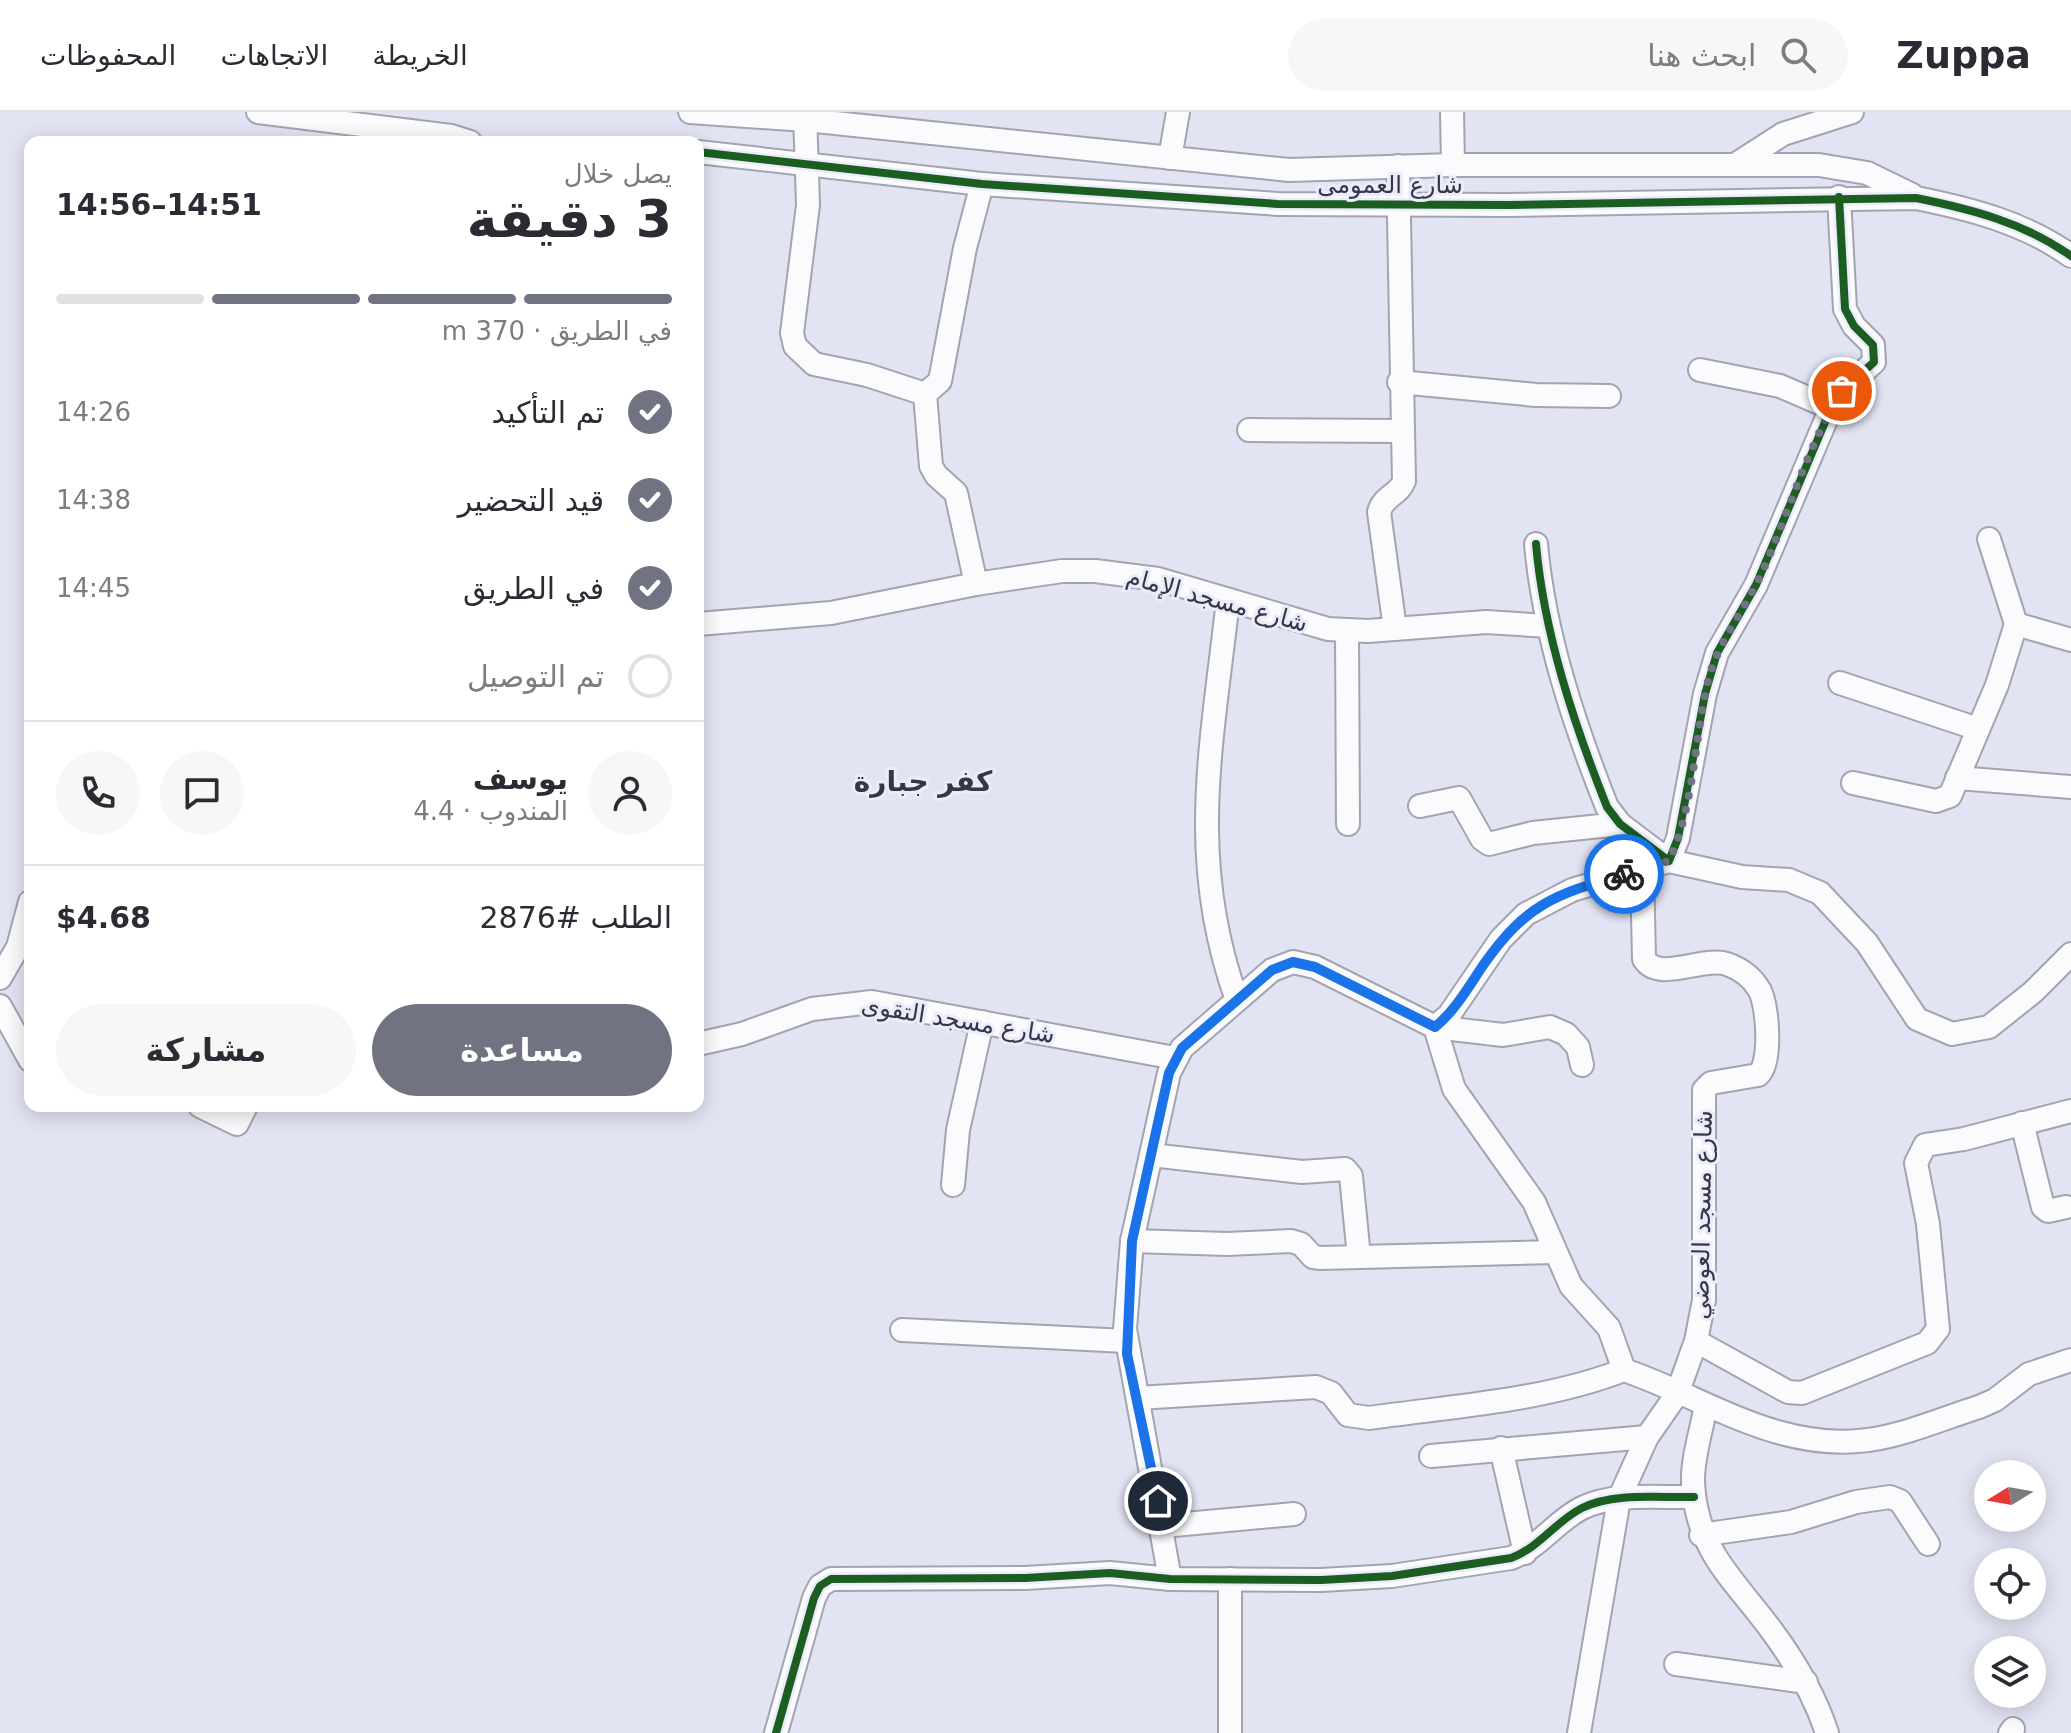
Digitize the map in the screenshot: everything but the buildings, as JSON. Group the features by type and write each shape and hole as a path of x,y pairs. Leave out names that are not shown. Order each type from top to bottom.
{"street":[{"path":"258,112 451,136"},
{"path":"690,112 806,120 1289,170 1453,165 1736,164 1843,167 1867,173 1916,198"},
{"path":"1170,158 1178,112"},
{"path":"1452,112 1453,165"},
{"path":"1736,164 1783,134 1852,112"},
{"path":"806,120 806,235 792,333 795,346 814,364 867,375 925,394"},
{"name":"شارع العمومى","path":"704,152 808,161 982,184 1278,204 1916,198 1967,208 2015,225 2071,256"},
{"path":"1395,629 1379,512 1384,500 1402,486 1398,166"},
{"path":"925,394 940,381 965,248 982,184"},
{"path":"1669,861 1678,838 1714,663 1756,585 1831,408 1842,391 1876,357 1873,345 1854,326 1845,309 1839,197"},
{"path":"1700,370 1780,386 1831,408"},
{"path":"1399,382 1536,395 1609,396"},
{"path":"925,394 931,466 936,475 956,493 976,584"},
{"path":"1249,430 1401,431"},
{"path":"1853,783 1936,801 1950,796 1997,685 2016,624 1989,539"},
{"path":"1536,544 1548,626 1601,791 1620,824 1669,861 1742,877 1789,880 1820,893 1834,903 1867,943 1917,1019 1952,1034 1989,1027 2033,992 2071,954"},
{"name":"شارع مسجد الإمام","path":"704,624 831,613 976,584 1062,571 1095,571 1158,579 1307,624 1347,631 1486,622 1548,626"},
{"path":"1228,600 1205,832 1212,916 1237,1000"},
{"path":"2016,624 2071,640"},
{"path":"1347,631 1348,824"},
{"path":"1840,683 1978,729"},
{"path":"1957,778 2071,787"},
{"path":"1420,806 1459,798 1482,839 1489,844 1533,833 1620,824"},
{"path":"1435,1027 1449,1015 1501,939 1526,914 1572,890 1669,861"},
{"name":"شارع مسجد العوضي","path":"1579,1733 1619,1499 1647,1437 1677,1394 1696,1341 1704,1300 1704,1090 1711,1083 1758,1075 1764,1071 1767,1059 1765,1005 1752,979 1725,963 1707,962 1660,970 1648,965 1644,959 1642,869"},
{"path":"0,978 18,947 24,924"},
{"path":"1170,1579 1163,1526 1126,1341 1132,1241 1175,1058 1237,1000 1282,964 1305,962 1435,1027 1503,1035 1550,1027 1566,1034 1578,1047 1582,1065"},
{"name":"شارع مسجد التقوى","path":"704,1043 742,1034 812,1009 852,1002 892,1004 1175,1058"},
{"path":"0,1006 24,1049"},
{"path":"953,1185 958,1130 982,1022"},
{"path":"1435,1027 1454,1089 1534,1202 1575,1293 1609,1328 1624,1370"},
{"path":"1696,1341 1788,1392 1802,1393 1927,1343 1938,1329 1928,1224 1916,1163 1919,1153 1925,1145 2071,1111"},
{"path":"212,1112 237,1124 243,1112"},
{"path":"2022,1123 2043,1207 2048,1211 2066,1207"},
{"path":"1151,1155 1302,1172 1345,1169 1351,1176 1359,1257"},
{"path":"1132,1241 1227,1244 1291,1241 1301,1244 1313,1257 1555,1252"},
{"path":"902,1330 1126,1341"},
{"path":"1138,1398 1316,1387 1331,1393 1348,1415 1369,1418 1507,1399 1596,1381 1624,1370 1756,1427 1788,1437 1823,1441 1872,1439 1979,1407 1995,1400 2029,1374 2071,1360"},
{"path":"1706,1405 1693,1478 1701,1535 1712,1557 1772,1631 1806,1682 1827,1733"},
{"path":"1431,1456 1647,1437"},
{"path":"1501,1448 1525,1553"},
{"path":"776,1733 814,1598 825,1582 1110,1573 1170,1579 1321,1580 1392,1576 1461,1568 1525,1553 1584,1506 1619,1499 1694,1497"},
{"path":"1701,1535 1791,1522 1844,1505 1890,1497 1900,1501 1928,1544"},
{"path":"1163,1526 1294,1514"},
{"path":"1230,1579 1230,1733"},
{"path":"1676,1664 1806,1682"}],"cycle path":[{"path":"704,153 982,184 1278,204 1508,205 1916,198 2016,226 2071,256"},
{"path":"1536,544 1553,645 1583,744 1607,807 1620,824 1669,861 1678,838 1705,694 1717,653 1756,585 1831,408 1842,391 1874,362 1873,345 1854,326 1845,309 1839,197"},
{"path":"776,1733 814,1598 820,1586 831,1579 1025,1578 1110,1573 1170,1579 1321,1580 1392,1576 1511,1558 1531,1547 1573,1513 1595,1503 1623,1498 1694,1497"}],"way so far":[{"path":"1624,874 1669,861 1676,847 1705,694 1717,653 1756,585 1821,427 1842,391"}],"district":[{"name":"كفر جبارة","path":"923,781"}],"route":[{"path":"1158,1501 1127,1354 1125,1329 1132,1241 1171,1065 1182,1048 1272,970 1293,962 1305,962 1435,1027 1449,1015 1501,939 1526,914 1541,903 1572,890 1624,874"}]}
